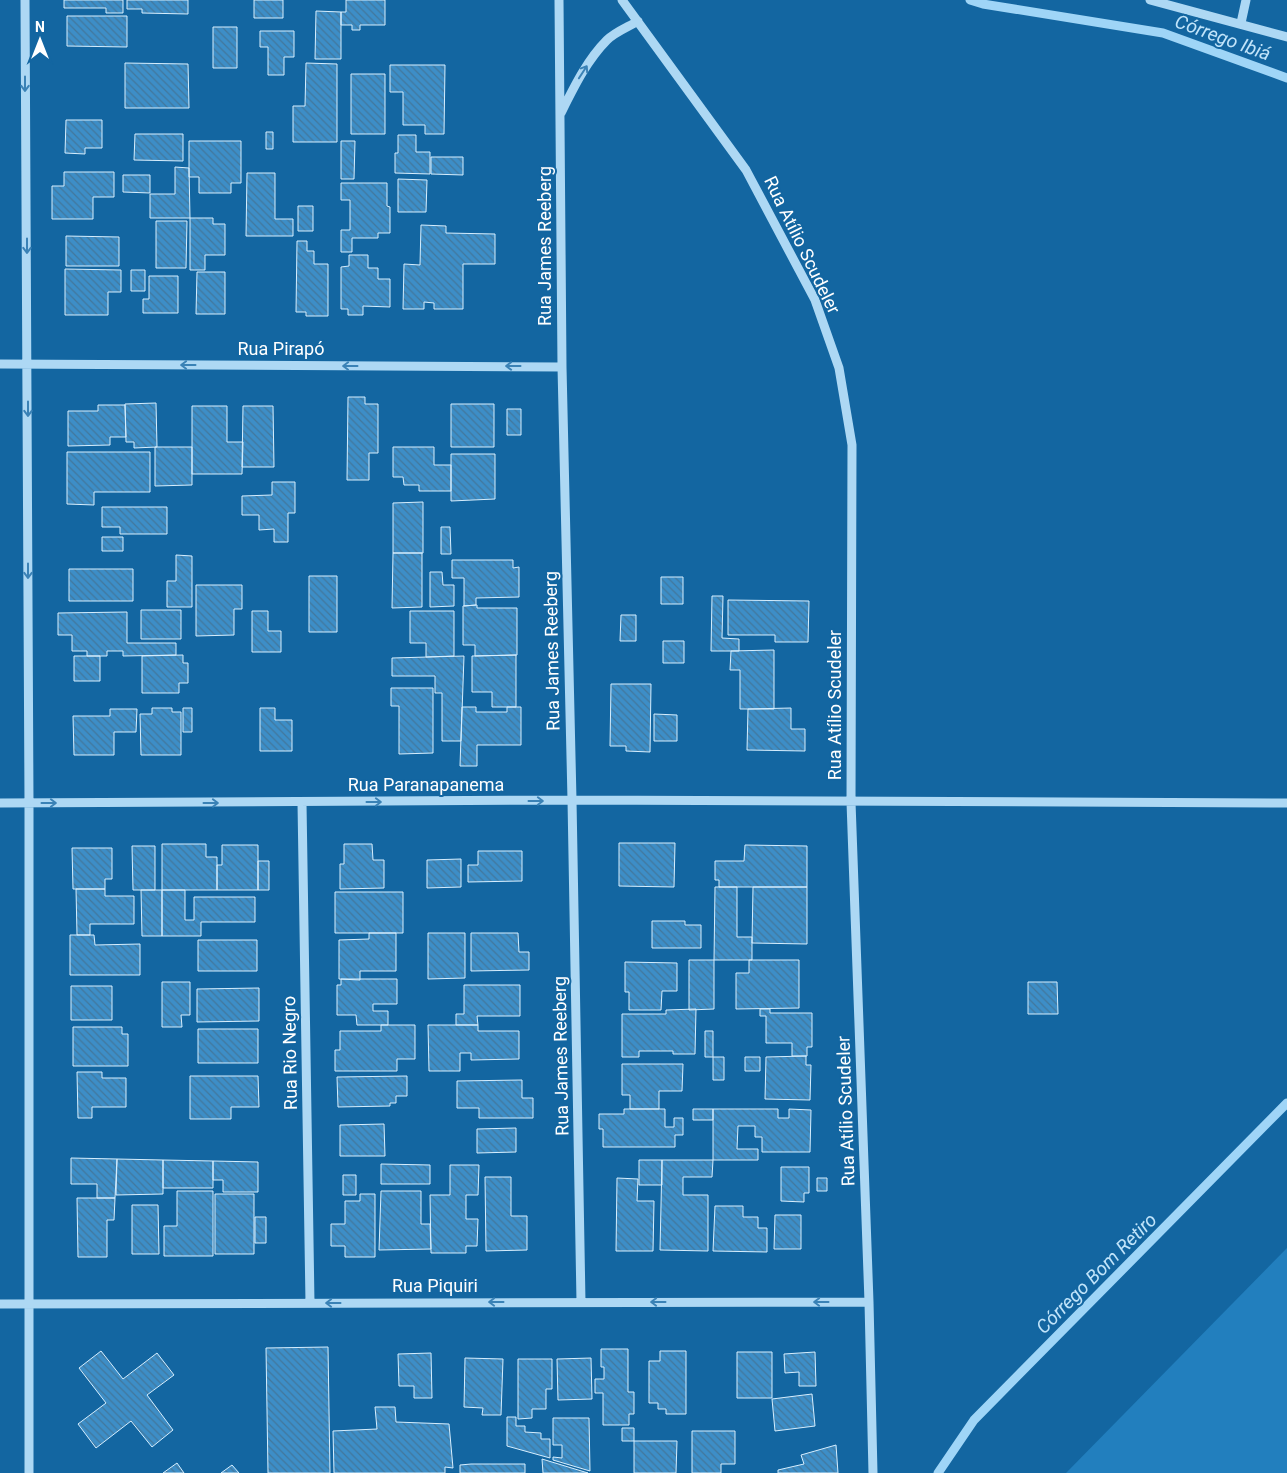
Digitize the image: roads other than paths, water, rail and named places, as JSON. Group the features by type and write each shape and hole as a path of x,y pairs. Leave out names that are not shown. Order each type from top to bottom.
{"street":[{"path":"25,0 28,364 29,1473"},
{"name":"Rua James Reeberg","path":"559,0 562,367 581,1302"},
{"name":"Rua Atílio Scudeler","path":"622,0 746,170 815,300 839,368 852,445 851,802 869,1302 873,1473"},
{"path":"1150,0 1241,23 1287,37"},
{"path":"1241,23 1246,0"},
{"path":"560,115 575,84 593,57 609,38 638,21"},
{"name":"Rua Pirapó","path":"0,364 562,367"},
{"name":"Rua Paranapanema","path":"0,803 302,803 572,800 1287,804"},
{"name":"Rua Rio Negro","path":"302,803 310,1303"},
{"name":"Rua Piquiri","path":"0,1304 869,1302"}],"waterway":[{"name":"Córrego Ibiá","path":"970,0 983,4 1163,33 1287,78"},
{"name":"Córrego Bom Retiro","path":"938,1473 974,1420 1287,1103"}]}
